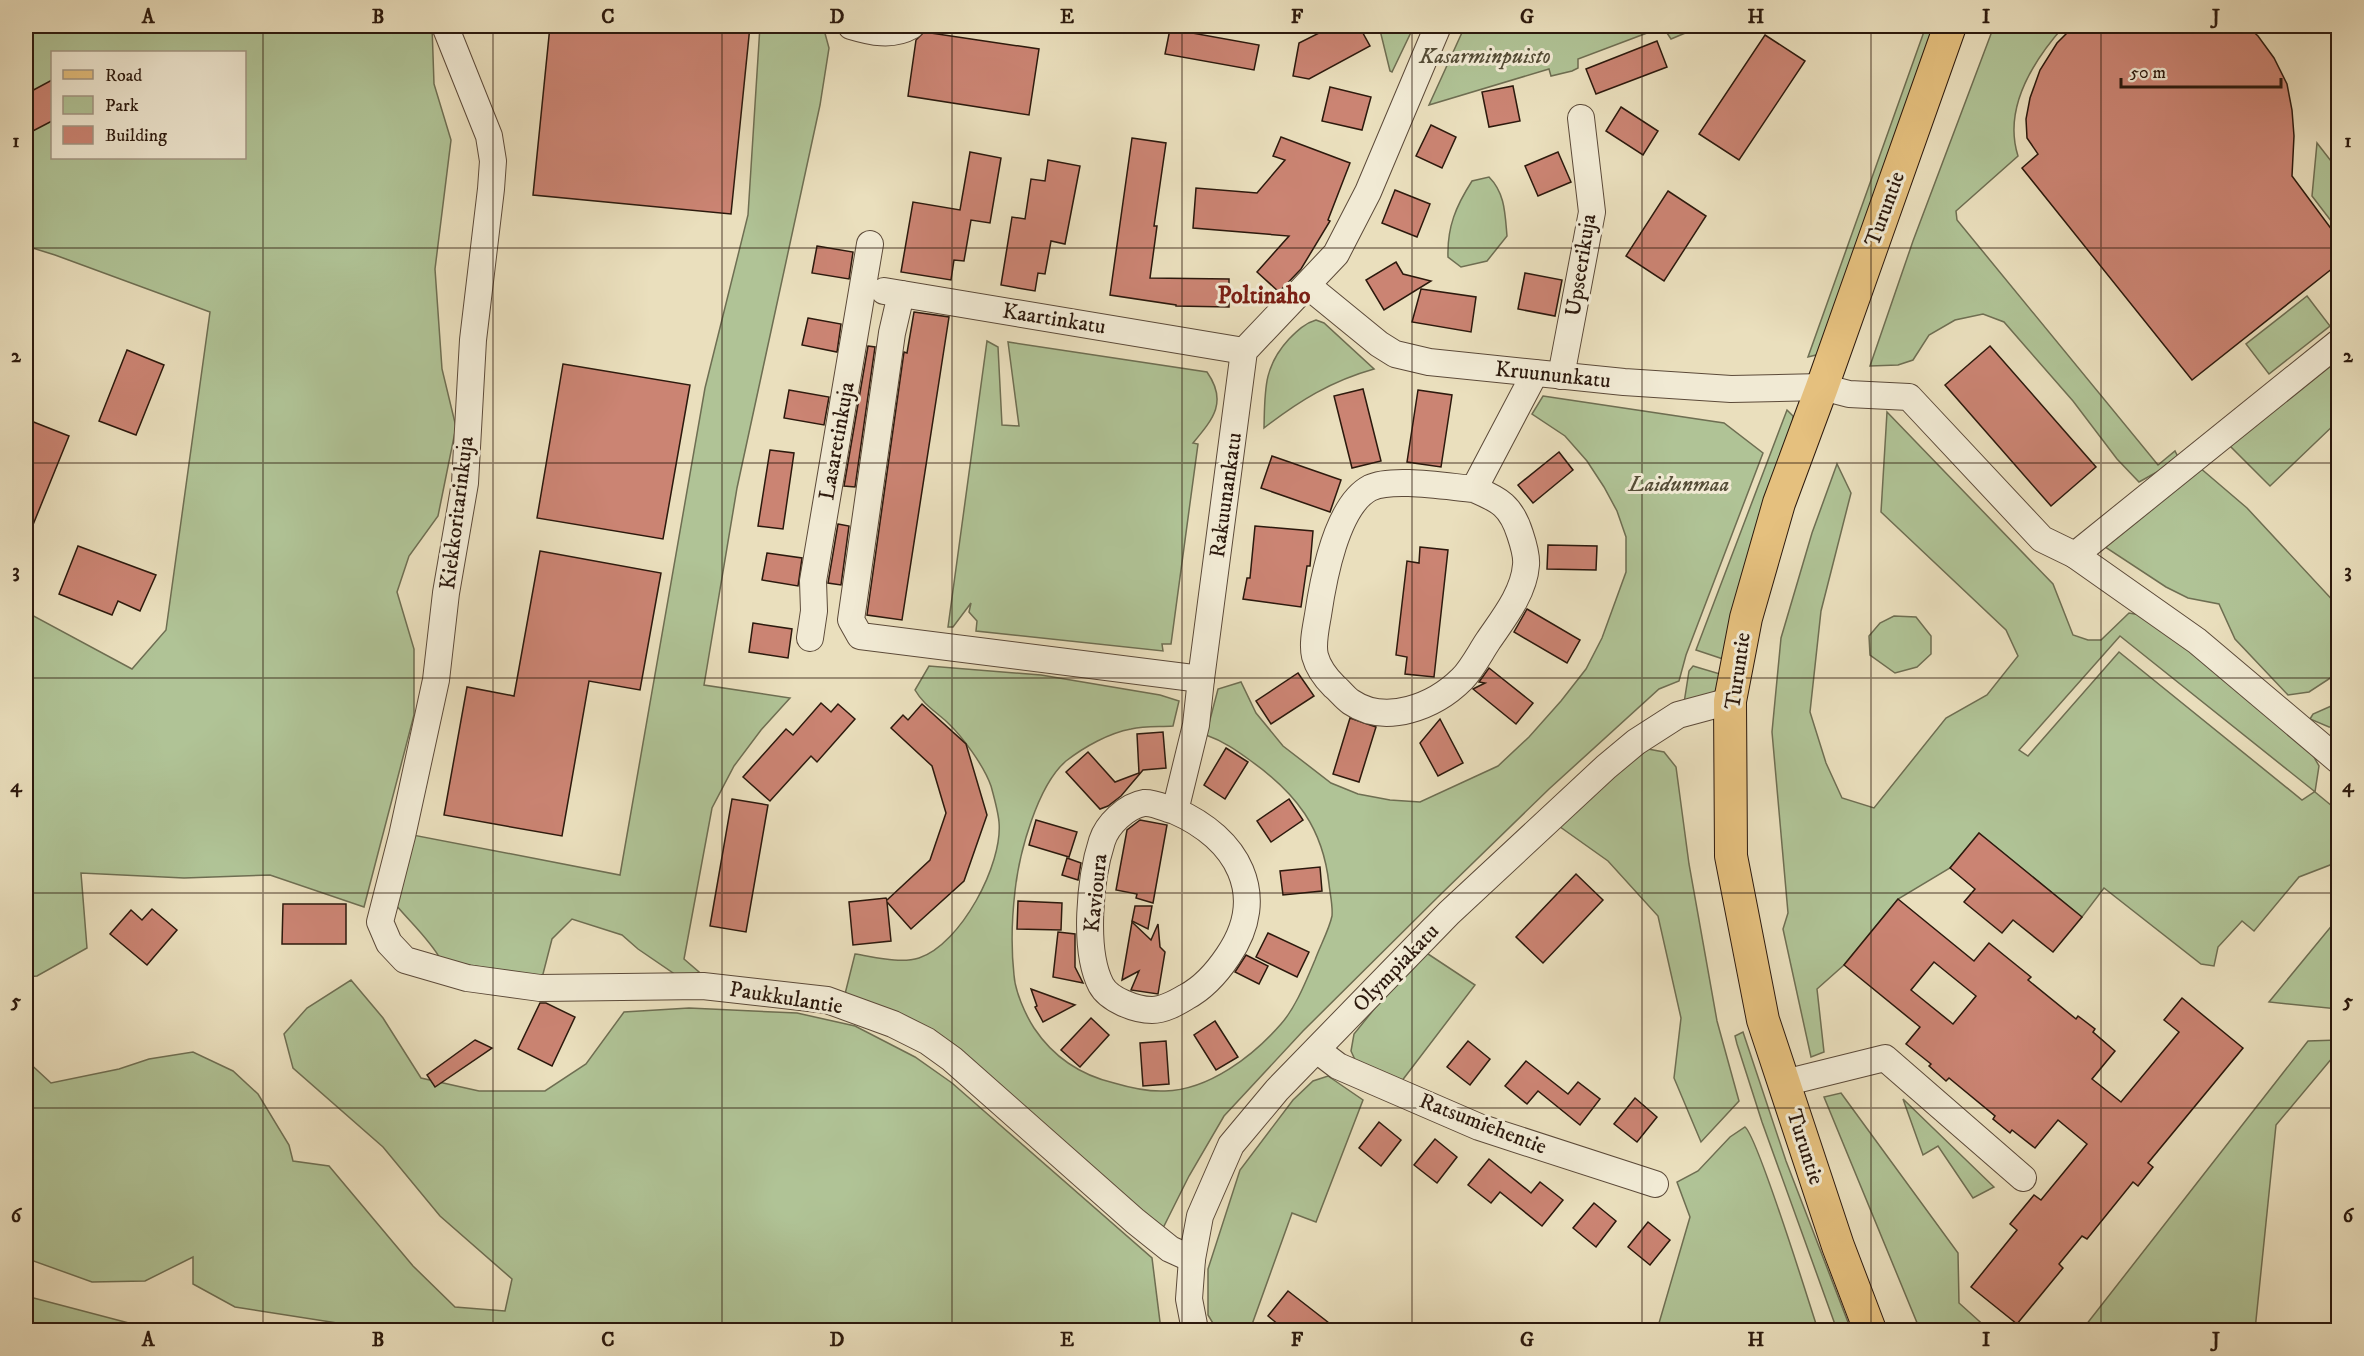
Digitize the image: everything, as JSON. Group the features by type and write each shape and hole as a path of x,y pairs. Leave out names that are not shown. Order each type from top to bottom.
{"main road":[{"name":"Turuntie","path":"1870,1330 1838,1246 1756,994 1731,856 1730,701 1746,618 1779,503 1950,26"}],"street":[{"name":"Kiekkoritarinkuja","path":"405,960 389,943 380,922 402,836 436,681 446,593 465,483 472,340 493,161 489,136 445,26"},
{"path":"851,26 873,33 902,31 911,26"},
{"path":"1245,351 1336,254 1368,192 1438,26"},
{"name":"Upseerikuja","path":"1561,376 1593,212 1581,118"},
{"name":"Lasaretinkuja","path":"810,638 814,611 813,581 870,244"},
{"name":"Kruununkatu","path":"1308,286 1379,344 1395,354 1411,359 1449,365 1624,382 1731,389 1822,387 1850,394 1909,397 2042,539 2074,555 2197,641 2338,760"},
{"name":"Kaartinkatu","path":"864,287 1245,351"},
{"path":"901,294 892,333 851,620 860,636 1201,679 1196,725 1175,811"},
{"path":"2074,555 2338,343"},
{"name":"Rakuunankatu","path":"1201,679 1245,351"},
{"path":"1474,489 1535,373"},
{"path":"1389,484 1474,489 1496,498 1514,516 1521,539 1526,564 1519,591 1505,616 1463,678 1437,699 1411,709 1380,713 1351,702 1328,680 1315,655 1323,582 1332,549 1354,503 1370,489 1389,484"},
{"name":"Olympiakatu","path":"1195,1330 1189,1299 1192,1259 1200,1216 1231,1145 1277,1090 1449,913 1636,742 1678,715 1730,701"},
{"name":"Kavioura","path":"1145,803 1175,811 1190,817 1216,837 1232,854 1241,868 1248,905 1240,939 1219,970 1191,994 1173,1004 1154,1010 1141,1008 1112,996 1101,984 1091,951 1091,898 1102,840 1114,821 1126,811 1145,803"},
{"name":"Paukkulantie","path":"405,960 467,978 540,987 703,986 827,1000 856,1009 927,1041 952,1059 1135,1221 1170,1249 1192,1259"},
{"name":"Ratsumiehentie","path":"1317,1050 1338,1066 1479,1127 1655,1184"},
{"path":"1784,1083 1885,1058 2024,1178"}],"green space":[{"path":"26,26 432,26 434,84 451,140 435,269 442,369 456,427 438,516 409,556 397,592 414,649 414,715 364,907 270,875 184,878 81,873 87,948 37,976 26,977 26,624 30,614 132,669 166,630 210,312 26,246"},
{"path":"760,26 823,26 829,48 820,105 737,488 704,685 790,698 761,730 734,766 712,808 684,959 699,972 685,981 638,949 622,935 572,919 552,939 542,978 441,960 396,905 413,835 620,875 705,388 748,215"},
{"path":"1379,26 1414,26 1392,72 1390,71"},
{"name":"Kasarminpuisto","path":"1465,26 1571,26 1577,33 1593,26 1702,26 1671,39 1663,27 1578,59 1578,68 1572,71 1551,76 1549,69 1429,105"},
{"path":"1926,26 1940,26 1821,351 1808,357"},
{"path":"1994,26 2064,26 2042,54 2024,86 2014,121 2014,138 2018,156 1956,211 1957,220 2158,465 2175,451 2178,457 2139,482 2117,459 2073,401 2004,322 1983,314 1955,320 1929,335 1913,360 1898,365 1870,366 1913,241"},
{"path":"2317,143 2338,170 2338,230 2312,196"},
{"path":"1489,177 1501,197 1505,211 1507,236 1487,261 1461,267 1448,257 1449,236 1454,217 1472,181"},
{"path":"2307,296 2330,326 2269,374 2246,344"},
{"path":"1316,320 1324,323 1374,369 1344,379 1316,393 1264,428 1265,391 1274,360 1295,333"},
{"path":"987,341 998,347 1002,425 1019,426 1008,342 1207,372 1213,383 1217,401 1212,418 1193,443 1198,444 1171,644 1162,644 1163,651 976,631 977,621 969,612 971,603 953,627 948,627"},
{"path":"2338,355 2338,421 2270,486 2228,444"},
{"name":"Laidunmaa","path":"1543,396 1724,423 1763,453 1686,655 1679,681 1659,689 1549,789 1303,1031 1224,1116 1189,1176 1162,1230 1062,1146 844,998 855,954 912,960 935,950 950,937 976,900 987,880 994,859 999,822 988,778 960,736 925,703 915,690 929,666 1041,675 1160,695 1179,701 1173,726 1142,727 1123,731 1097,741 1066,761 1046,787 1038,803 1025,840 1017,876 1013,922 1012,954 1016,988 1031,1022 1050,1048 1079,1070 1102,1080 1145,1090 1165,1091 1198,1085 1229,1069 1257,1048 1281,1024 1296,1002 1329,927 1332,904 1321,846 1314,829 1294,799 1267,773 1245,757 1206,735 1218,689 1241,682 1256,713 1283,746 1331,783 1358,794 1390,800 1420,802 1498,766 1529,737 1586,669 1602,638 1626,572 1626,537 1617,511 1587,461 1565,436 1532,414"},
{"path":"1787,410 1793,416 1793,426 1723,659 1696,650"},
{"path":"1887,412 2053,584 2073,635 2088,640 2101,640 2129,613 2152,617 2304,739 2319,766 2315,792 2338,811 2338,855 2330,865 2299,877 2254,931 2242,921 2218,947 2214,966 2201,964 2104,888 2082,917 1979,833 1950,868 1898,899 1844,965 1817,989 1824,1052 1811,1057 1783,929 1788,913 1772,732 1781,638 1812,533 1837,464 1851,493 1821,611 1810,712 1826,763 1842,798 1874,808 1946,718 1987,695 2018,656 2006,630 1881,512","holes":["2120,636 2314,791 2302,800 2119,652 2028,756 2019,750"]},
{"path":"2199,467 2247,508 2338,606 2338,673 2309,692 2288,695 2235,639 2219,604 2188,598 2166,587 2102,545"},
{"path":"1894,616 1916,617 1931,636 1931,654 1917,667 1895,673 1870,655 1869,636 1880,623"},
{"path":"1693,666 1720,674 1719,686 1715,693 1684,703 1689,671"},
{"path":"2338,703 2338,727 2329,727 2310,719 2313,714"},
{"path":"1648,749 1664,752 1676,767 1689,864 1717,1021 1739,1101 1701,1142 1674,1078 1681,1018 1658,916 1608,861 1556,824"},
{"path":"2338,918 2338,1009 2269,1002"},
{"path":"1422,950 1475,985 1401,1082 1356,1062 1351,1051 1354,1034"},
{"path":"351,980 383,1018 421,1078 479,1091 545,1091 586,1064 624,1012 689,1008 797,1013 855,1026 915,1057 952,1083 1152,1258 1161,1330 382,1330 235,1307 193,1284 193,1257 145,1281 92,1282 31,1260 26,1264 26,1060 51,1083 119,1069 149,1059 193,1052 233,1071 258,1094 289,1145 293,1161 329,1166 413,1266 455,1307 505,1311 512,1279 440,1216 383,1147 293,1068 284,1034 307,1008"},
{"path":"1743,1032 1786,1161 1851,1330 1837,1330 1762,1122 1737,1044 1735,1036"},
{"path":"2338,1040 2338,1051 2276,1125 2255,1330 2082,1330 2308,1041"},
{"path":"1328,1076 1363,1100 1316,1222 1292,1213 1250,1330 1217,1330 1208,1315 1208,1269 1240,1170 1293,1100 1313,1081"},
{"path":"1841,1093 1958,1253 1959,1303 1989,1330 1920,1330 1824,1097"},
{"path":"1903,1099 1994,1187 1973,1198 1938,1146 1923,1155"},
{"path":"1745,1127 1761,1159 1818,1330 1657,1330 1690,1217 1677,1182 1698,1171 1730,1137"},
{"path":"26,1296 144,1327 163,1330 26,1330"}],"building":[{"path":"550,26 750,26 731,214 533,195"},
{"path":"1333,26 1359,26 1370,46 1309,79 1293,76 1299,43"},
{"path":"2074,26 2247,26 2258,36 2274,58 2287,84 2294,136 2292,176 2338,238 2338,264 2192,380 2022,168 2038,154 2027,138 2026,119 2030,98 2040,70 2057,43"},
{"path":"1170,29 1259,45 1254,70 1165,54"},
{"path":"924,32 1039,49 1029,115 908,96 916,40"},
{"path":"1765,35 1805,61 1739,160 1699,134"},
{"path":"1657,41 1667,67 1596,94 1586,69"},
{"path":"51,81 51,122 31,132 26,122 26,94"},
{"path":"1513,86 1520,121 1489,127 1482,92"},
{"path":"1330,87 1371,97 1362,130 1322,121"},
{"path":"1621,107 1658,131 1643,155 1606,131"},
{"path":"1431,125 1456,137 1442,168 1416,156"},
{"path":"1281,137 1350,163 1328,220 1330,221 1301,269 1279,292 1257,272 1289,236 1193,228 1196,188 1257,193 1285,160 1273,156"},
{"path":"1132,138 1166,143 1154,226 1157,226 1150,278 1229,279 1229,307 1176,306 1110,295"},
{"path":"970,152 1001,158 990,223 971,220 964,261 954,260 951,280 901,272 913,202 960,210"},
{"path":"1558,152 1571,182 1538,196 1525,166"},
{"path":"1048,160 1080,166 1065,244 1051,241 1045,274 1038,273 1035,291 1001,285 1012,217 1025,219 1031,179 1045,181"},
{"path":"1395,190 1430,204 1417,237 1382,223"},
{"path":"1668,191 1706,216 1664,281 1626,256"},
{"path":"817,246 853,252 849,279 812,273"},
{"path":"1396,262 1403,274 1431,281 1384,310 1366,280"},
{"path":"1525,273 1562,280 1555,316 1518,309"},
{"path":"1421,289 1476,297 1471,332 1412,322"},
{"path":"914,312 949,317 902,620 867,615 904,352 907,353"},
{"path":"808,318 841,324 837,352 802,345"},
{"path":"868,346 875,347 855,487 844,486"},
{"path":"1990,346 2096,467 2051,506 1945,385"},
{"path":"127,350 164,365 136,435 99,421"},
{"path":"563,364 690,385 663,539 537,518"},
{"path":"1363,389 1381,461 1352,468 1334,396"},
{"path":"789,390 829,397 824,425 784,418"},
{"path":"1418,390 1452,395 1441,467 1407,462"},
{"path":"26,419 69,436 26,542"},
{"path":"770,450 794,453 783,529 758,526"},
{"path":"1559,452 1573,470 1533,503 1518,485"},
{"path":"1272,456 1341,480 1330,512 1261,488"},
{"path":"838,524 849,526 841,585 828,583"},
{"path":"1255,526 1313,531 1310,566 1307,566 1301,607 1243,599 1247,578 1250,578"},
{"path":"1548,545 1597,546 1596,570 1547,569"},
{"path":"78,546 156,575 140,611 118,601 112,615 59,594"},
{"path":"1420,547 1448,550 1434,677 1405,674 1407,657 1396,655 1407,561 1419,563"},
{"path":"540,551 661,573 640,690 589,681 562,836 444,815 467,687 514,696"},
{"path":"767,553 802,558 798,586 762,580"},
{"path":"1527,609 1580,640 1567,663 1514,632"},
{"path":"753,623 792,629 788,658 749,652"},
{"path":"1489,668 1533,703 1516,724 1473,689 1485,683 1479,682"},
{"path":"1298,673 1314,696 1271,724 1256,701"},
{"path":"821,703 831,712 838,704 855,719 817,762 811,756 770,801 743,777 786,729 793,735"},
{"path":"922,704 966,744 987,815 964,881 911,929 887,902 891,941 853,945 849,902 886,898 887,900 930,860 946,813 932,766 891,728 903,715 908,720"},
{"path":"1350,718 1376,727 1359,782 1333,774"},
{"path":"1440,719 1463,763 1438,776 1420,743"},
{"path":"1163,732 1166,768 1143,770 1121,796 1108,806 1100,809 1066,772 1088,752 1115,782 1139,773 1137,734"},
{"path":"1226,748 1248,762 1225,799 1204,785"},
{"path":"732,799 768,805 746,932 710,926"},
{"path":"1289,799 1303,820 1271,842 1257,821"},
{"path":"1036,820 1077,832 1069,857 1029,845"},
{"path":"1140,820 1167,825 1153,903 1136,898 1137,894 1116,890 1127,830"},
{"path":"1979,833 2082,917 2053,952 2013,920 2002,933 1964,902 1975,889 1950,868"},
{"path":"1067,858 1081,863 1078,880 1062,875"},
{"path":"1320,867 1322,891 1283,895 1280,871"},
{"path":"1576,874 1603,900 1543,963 1516,937"},
{"path":"1898,899 1974,961 1989,943 2031,977 2028,980 2076,1019 2078,1016 2095,1029 2093,1032 2115,1051 2092,1079 2121,1102 2179,1032 2164,1020 2182,998 2243,1048 2148,1163 2153,1167 2138,1186 2133,1182 2087,1239 2082,1236 2059,1264 2063,1268 2017,1324 1971,1287 2017,1230 2010,1224 2034,1195 2041,1200 2087,1144 2058,1120 2035,1148 2012,1130 2010,1133 1993,1119 1995,1116 1949,1078 1946,1081 1929,1066 1931,1064 1906,1044 1920,1027 1844,965","holes":["1934,962 1976,996 1953,1024 1911,990"]},
{"path":"1018,901 1062,903 1061,930 1017,929"},
{"path":"283,904 346,904 346,944 282,944"},
{"path":"1135,906 1152,906 1148,929 1132,921"},
{"path":"152,909 177,930 147,965 110,934 131,910 142,920"},
{"path":"1132,922 1151,940 1158,924 1160,947 1165,952 1158,994 1131,990 1139,971 1122,980"},
{"path":"1058,932 1075,934 1075,967 1083,983 1053,977"},
{"path":"1268,933 1309,952 1297,977 1256,957"},
{"path":"1246,955 1268,966 1259,984 1235,972"},
{"path":"1031,989 1075,1005 1043,1022 1035,1007 1037,1006"},
{"path":"540,1003 546,1003 575,1017 552,1066 518,1049"},
{"path":"1091,1018 1109,1035 1080,1067 1061,1050"},
{"path":"1215,1021 1238,1057 1216,1070 1194,1035"},
{"path":"475,1040 492,1048 435,1087 427,1075"},
{"path":"1166,1041 1169,1084 1143,1086 1140,1043"},
{"path":"1468,1041 1490,1059 1470,1085 1447,1067"},
{"path":"1526,1061 1568,1094 1578,1082 1600,1099 1580,1125 1538,1091 1527,1104 1505,1086"},
{"path":"1635,1098 1657,1117 1637,1142 1614,1124"},
{"path":"1379,1122 1401,1140 1381,1166 1359,1148"},
{"path":"1435,1139 1457,1157 1437,1183 1414,1165"},
{"path":"1489,1159 1531,1193 1540,1182 1563,1200 1542,1226 1500,1192 1491,1203 1468,1185"},
{"path":"1594,1203 1616,1221 1596,1247 1573,1228"},
{"path":"1648,1222 1670,1240 1650,1265 1628,1247"},
{"path":"1288,1291 1338,1330 1285,1330 1268,1316"}],"district":[{"name":"Poltinaho","path":"1264,296"}]}
